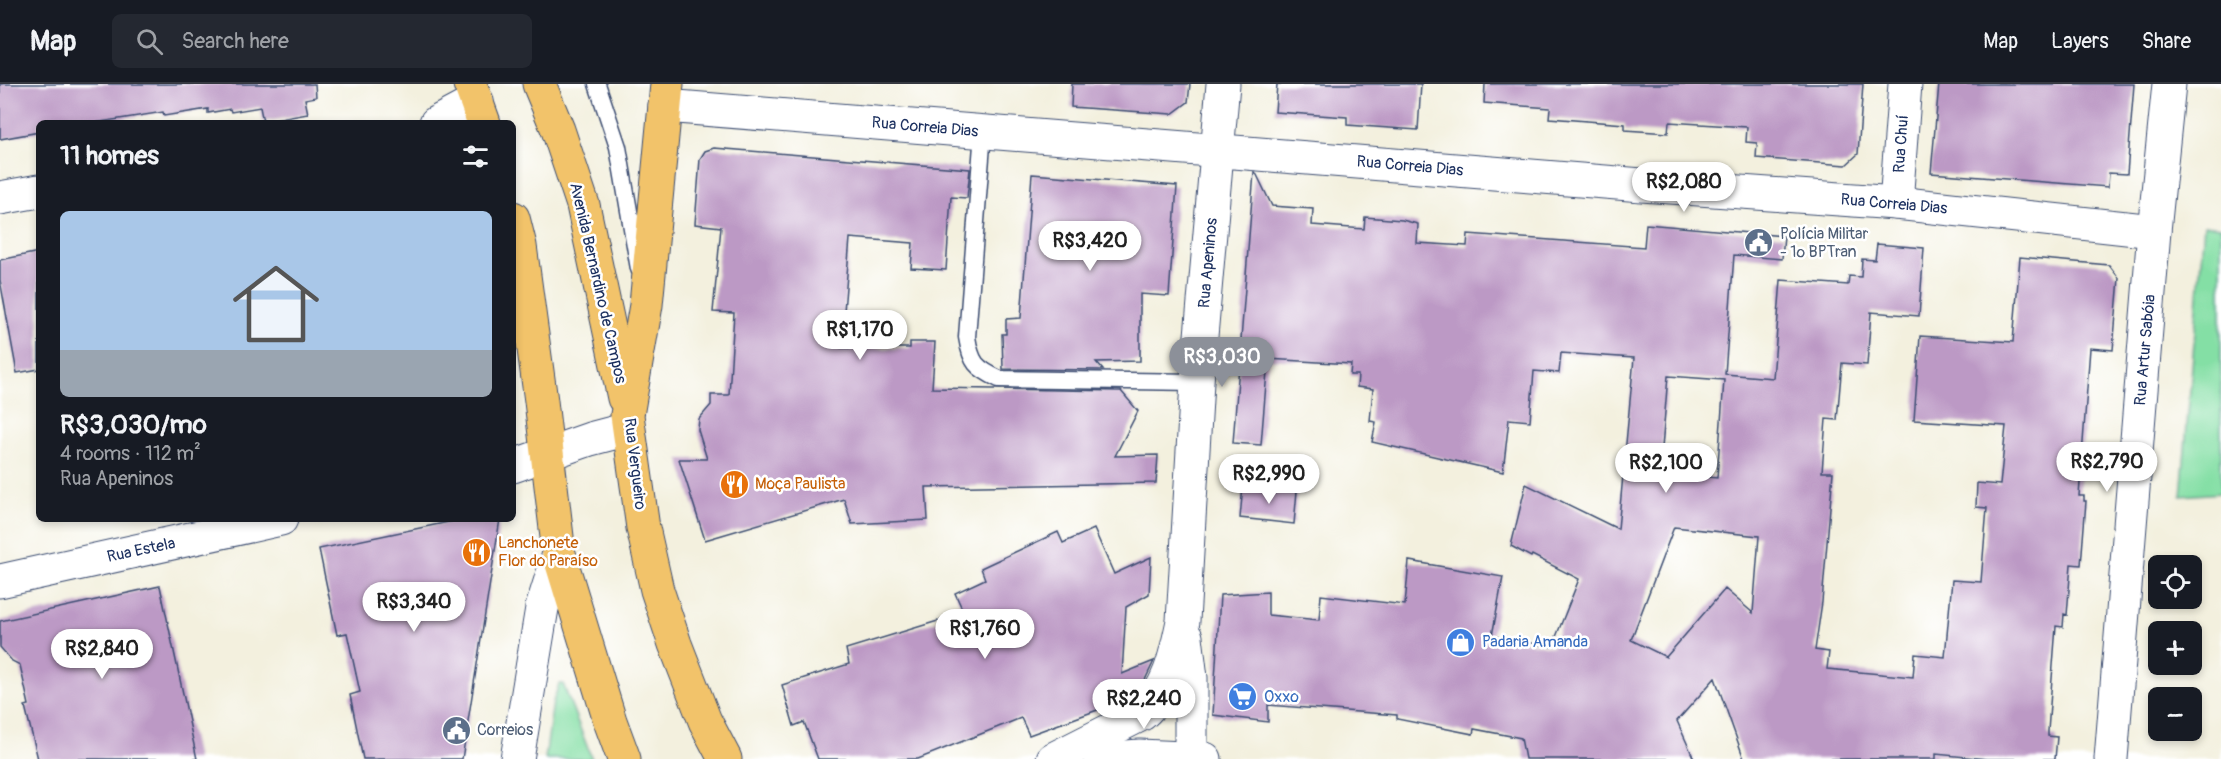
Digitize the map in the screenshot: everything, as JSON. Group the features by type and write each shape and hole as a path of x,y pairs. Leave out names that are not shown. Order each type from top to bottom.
{"main road":[{"name":"Avenida Bernardino de Campos","path":"539,84 562,141 583,205 628,422"},
{"name":"Rua Vergueiro","path":"666,95 646,305 628,422 644,528 657,590 705,721 725,759"},
{"path":"516,230 548,453 559,555 610,721 624,759"}],"street":[{"name":"Rua Apeninos","path":"1053,759 1142,714 1152,705 1165,683 1176,655 1183,621 1197,382 1223,84"},
{"name":"Rua Chuí","path":"1896,203 1905,84"},
{"name":"Rua Artur Sabóia","path":"2111,759 2154,231 2169,84"},
{"name":"Rua Correia Dias","path":"666,95 983,132 1896,203 2154,231"},
{"path":"441,120 479,98"},
{"path":"0,198 36,192"},
{"path":"516,465 628,422"},
{"name":"Rua Estela","path":"0,581 267,522"},
{"path":"517,759 542,608 559,555"},
{"name":"Rua Apeninos","path":"1183,621 1198,758"},
{"path":"1101,759 1140,756 1198,758"}],"lane":[{"path":"597,84 618,147 646,305"},
{"path":"983,132 967,337 970,355 979,370 999,379 1197,382"}],"green space":[{"path":"2204,225 2221,227 2221,493 2181,496"},
{"path":"559,684 563,684 592,759 545,759 553,702"}],"building":[{"path":"0,84 315,84 316,97 305,99 308,114 274,120 263,120 260,107 208,113 208,109 164,116 163,112 113,120 36,120 36,133 0,139"},
{"path":"1072,84 1190,84 1188,102 1172,114 1071,107"},
{"path":"1277,84 1421,84 1418,130 1347,125 1347,117 1275,112"},
{"path":"1485,84 1863,84 1858,154 1846,165 1756,158 1757,143 1746,142 1747,127 1669,122 1668,133 1625,130 1625,124 1549,118 1550,108 1484,103"},
{"path":"1939,84 2134,84 2127,174 2109,173 2108,187 1931,173"},
{"path":"714,148 970,169 967,198 951,197 946,270 911,268 913,243 850,238 841,348 910,348 910,342 935,342 932,388 1121,391 1138,411 1115,456 1158,455 1156,483 926,487 928,520 852,524 844,499 705,540 679,459 707,459 698,430 699,419 711,405 711,395 729,395 734,313 713,312 721,227 695,224 700,159 705,151"},
{"path":"1254,172 1272,206 1313,209 1312,225 1364,229 1365,217 1402,220 1418,224 1417,243 1467,246 1468,234 1644,247 1646,224 1784,236 1782,259 1734,255 1725,374 1773,378 1781,280 1848,285 1849,276 1861,277 1862,259 1875,260 1877,244 1924,248 1919,316 1871,312 1867,365 1842,363 1837,420 1826,419 1822,472 1833,472 1822,602 1815,650 1829,652 1827,669 1913,677 1915,654 1945,657 1952,580 1981,582 1987,508 1976,507 1977,483 2000,485 2006,426 1914,420 1920,336 2013,342 2020,257 2109,265 2119,278 2113,350 2090,348 2079,496 2084,496 2084,501 2086,501 2081,565 2071,564 2067,615 2064,614 2063,627 2056,626 2048,731 2048,736 2057,737 2055,759 1987,759 1936,754 1936,759 1744,759 1715,678 1677,721 1694,759 1525,759 1521,738 1474,729 1473,734 1397,719 1397,715 1268,705 1268,722 1213,715 1220,595 1268,592 1268,615 1319,620 1321,595 1405,605 1409,561 1503,577 1492,636 1552,647 1579,579 1511,546 1526,484 1618,529 1634,358 1561,353 1559,373 1534,371 1530,421 1509,419 1503,472 1372,442 1376,422 1370,421 1373,389 1357,387 1358,375 1350,375 1351,364 1268,359 1261,445 1233,443","holes":["1668,376 1724,380 1717,478 1660,472","1674,527 1759,536 1753,613 1725,589 1666,657 1631,640"]},
{"path":"1032,174 1177,186 1169,296 1140,294 1140,361 1096,362 1103,370 1003,369 1002,334 1006,334 1006,319 1021,318"},
{"path":"36,253 36,370 17,373 0,280 0,260"},
{"path":"1243,486 1297,491 1294,524 1240,518"},
{"path":"449,522 500,522 462,759 363,759 350,695 360,692 347,633 337,635 319,549"},
{"path":"1094,529 1114,574 1151,557 1149,594 1126,607 1122,674 1154,661 1143,684 1133,697 1029,735 1021,718 918,759 818,759 804,722 794,726 782,685 849,664 846,649 964,613 955,593 985,579 981,568 1058,532 1063,543"},
{"path":"160,586 197,759 38,759 25,706 29,705 20,665 12,661 0,647 0,621"}],"place":[{"name":"Polícia Militar - 1º BPTran","path":"1759,243"},
{"name":"Moça Paulista","path":"734,484"},
{"name":"Lanchonete Flor do Paraíso","path":"477,552"},
{"name":"Padaria Amanda","path":"1461,642"},
{"name":"Oxxo","path":"1243,697"},
{"name":"Correios","path":"456,730"}]}
